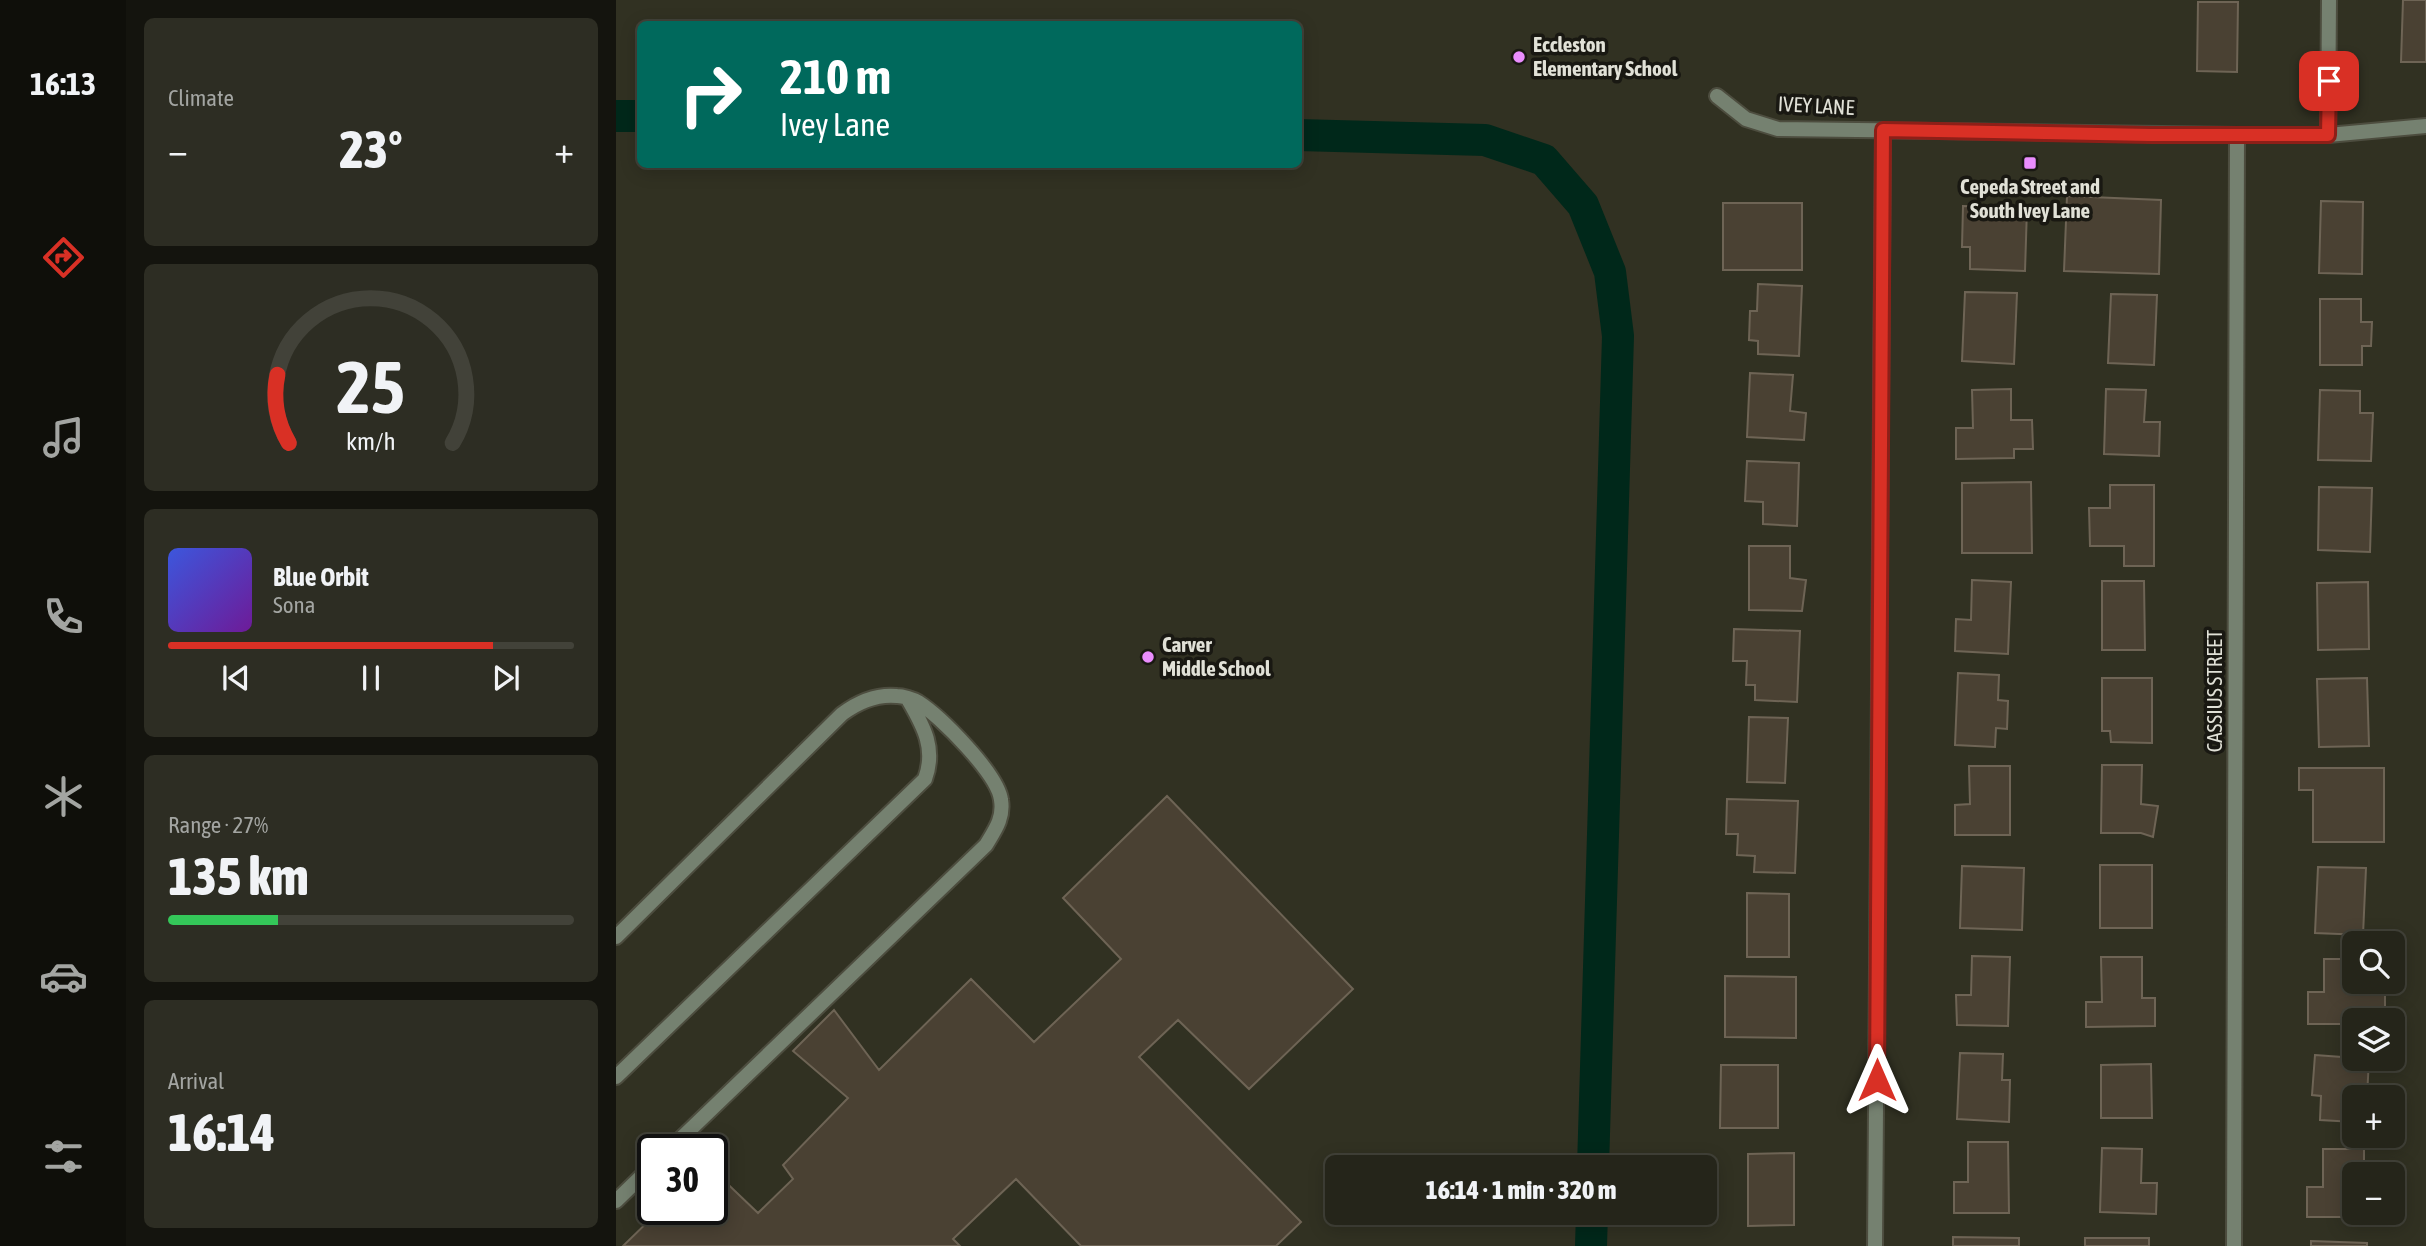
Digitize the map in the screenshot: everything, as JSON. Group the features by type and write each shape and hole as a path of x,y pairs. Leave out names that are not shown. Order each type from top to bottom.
{"street":[{"path":"2328,135 2329,0"},
{"name":"IVEY LANE","path":"1717,96 1746,119 1778,129 2328,135 2426,126"},
{"path":"1875,1246 1883,130"},
{"name":"CASSIUS STREET","path":"2234,1246 2237,135"},
{"path":"616,937 855,704 868,699 898,696 918,702 958,738 992,776 1001,799 1000,820 986,845 686,1134"},
{"path":"616,1077 925,779 930,766 930,748 925,729 908,699"},
{"path":"616,1200 637,1181"}],"building":[{"path":"2403,0 2426,0 2426,62 2401,62"},
{"path":"2198,2 2238,2 2237,72 2197,71"},
{"path":"2067,196 2161,200 2159,274 2064,271"},
{"path":"2321,201 2363,202 2362,274 2319,273"},
{"path":"1723,203 1802,203 1802,270 1723,270"},
{"path":"1963,206 2027,208 2025,271 1970,269 1970,247 1962,247"},
{"path":"1758,284 1802,286 1799,356 1758,354 1758,341 1749,340 1750,311 1757,311"},
{"path":"1965,292 2017,293 2014,364 1962,361"},
{"path":"2111,294 2157,295 2154,365 2108,363"},
{"path":"2320,299 2361,299 2361,322 2372,322 2371,346 2362,346 2362,365 2320,365"},
{"path":"1750,373 1793,375 1790,411 1806,413 1804,440 1747,437"},
{"path":"2011,389 2011,420 2032,420 2033,449 2014,449 2014,458 1956,459 1956,428 1973,428 1972,390"},
{"path":"2106,389 2146,390 2144,422 2160,422 2159,456 2104,454"},
{"path":"2320,390 2360,391 2360,413 2373,413 2371,461 2318,460"},
{"path":"1747,461 1799,463 1797,526 1763,524 1763,502 1745,501"},
{"path":"2031,482 2032,553 1962,553 1962,483"},
{"path":"2110,485 2154,485 2154,566 2124,566 2124,546 2090,546 2089,508 2110,508"},
{"path":"2319,487 2372,488 2370,552 2318,550"},
{"path":"1749,546 1790,546 1790,578 1806,580 1802,611 1749,610"},
{"path":"1972,580 2011,582 2008,654 1955,651 1956,619 1971,620"},
{"path":"2102,581 2144,581 2145,650 2102,650"},
{"path":"2368,582 2369,649 2318,650 2317,583"},
{"path":"1734,629 1800,631 1797,702 1755,700 1755,685 1746,685 1747,661 1733,661"},
{"path":"1958,673 1999,675 1998,700 2008,701 2007,729 1996,728 1995,747 1955,745"},
{"path":"2102,678 2152,678 2152,743 2111,742 2110,731 2102,731"},
{"path":"2367,678 2369,746 2319,747 2317,679"},
{"path":"1749,717 1788,718 1785,783 1747,782"},
{"path":"2102,765 2142,765 2141,804 2158,806 2153,837 2141,833 2101,833"},
{"path":"1969,766 2010,766 2010,835 1955,835 1955,805 1970,804"},
{"path":"2299,768 2384,768 2384,842 2313,842 2313,790 2299,790"},
{"path":"1167,796 1353,989 1249,1089 1178,1020 1139,1057 1301,1222 1276,1246 1081,1246 1016,1179 953,1239 960,1246 623,1246 645,1225 728,1225 728,1184 758,1213 793,1179 783,1165 848,1098 793,1051 834,1010 879,1070 971,979 1034,1042 1121,959 1063,898"},
{"path":"1727,799 1798,801 1795,873 1754,872 1755,856 1737,855 1738,834 1726,834"},
{"path":"2100,865 2152,865 2152,928 2100,928"},
{"path":"1962,866 2024,868 2022,930 1960,928"},
{"path":"2318,867 2366,868 2363,931 2342,931 2342,934 2315,933"},
{"path":"1747,893 1789,894 1789,957 1747,957"},
{"path":"1972,956 2010,957 2008,1026 1957,1025 1956,995 1971,995"},
{"path":"2101,957 2142,957 2142,998 2155,998 2155,1026 2086,1027 2086,1002 2102,1002"},
{"path":"2324,959 2342,959 2342,994 2385,994 2385,1008 2342,1008 2342,1024 2308,1024 2308,992 2324,992"},
{"path":"1725,976 1796,977 1796,1038 1725,1037"},
{"path":"1960,1053 2003,1054 2002,1080 2010,1080 2009,1122 1957,1119"},
{"path":"2315,1055 2342,1057 2342,1071 2368,1071 2368,1085 2342,1085 2342,1121 2320,1120 2321,1096 2312,1095"},
{"path":"2151,1064 2152,1118 2101,1118 2101,1065"},
{"path":"1721,1065 1778,1065 1778,1128 1720,1128"},
{"path":"1968,1142 2008,1142 2009,1213 1954,1213 1954,1182 1968,1182"},
{"path":"2102,1148 2142,1149 2141,1183 2157,1183 2156,1214 2100,1212"},
{"path":"2323,1149 2364,1149 2364,1162 2342,1162 2342,1217 2307,1217 2307,1187 2323,1187"},
{"path":"1794,1153 1794,1225 1748,1226 1748,1154"},
{"path":"1953,1237 2019,1238 2019,1246 1953,1246"},
{"path":"2085,1238 2149,1238 2149,1246 2085,1246"},
{"path":"2311,1241 2367,1243 2367,1246 2311,1246"}],"waterway":[{"path":"616,116 637,116"},
{"path":"1302,135 1485,140 1544,160 1583,205 1610,272 1618,336 1593,1155"},
{"path":"1591,1246 1592,1225"}],"place":[{"name":"Eccleston Elementary School","path":"1519,57"},
{"name":"Cepeda Street and South Ivey Lane","path":"2030,163"},
{"name":"Carver Middle School","path":"1148,657"}],"route":[{"path":"1877,1080 1883,130 2328,135 2329,81"}]}
